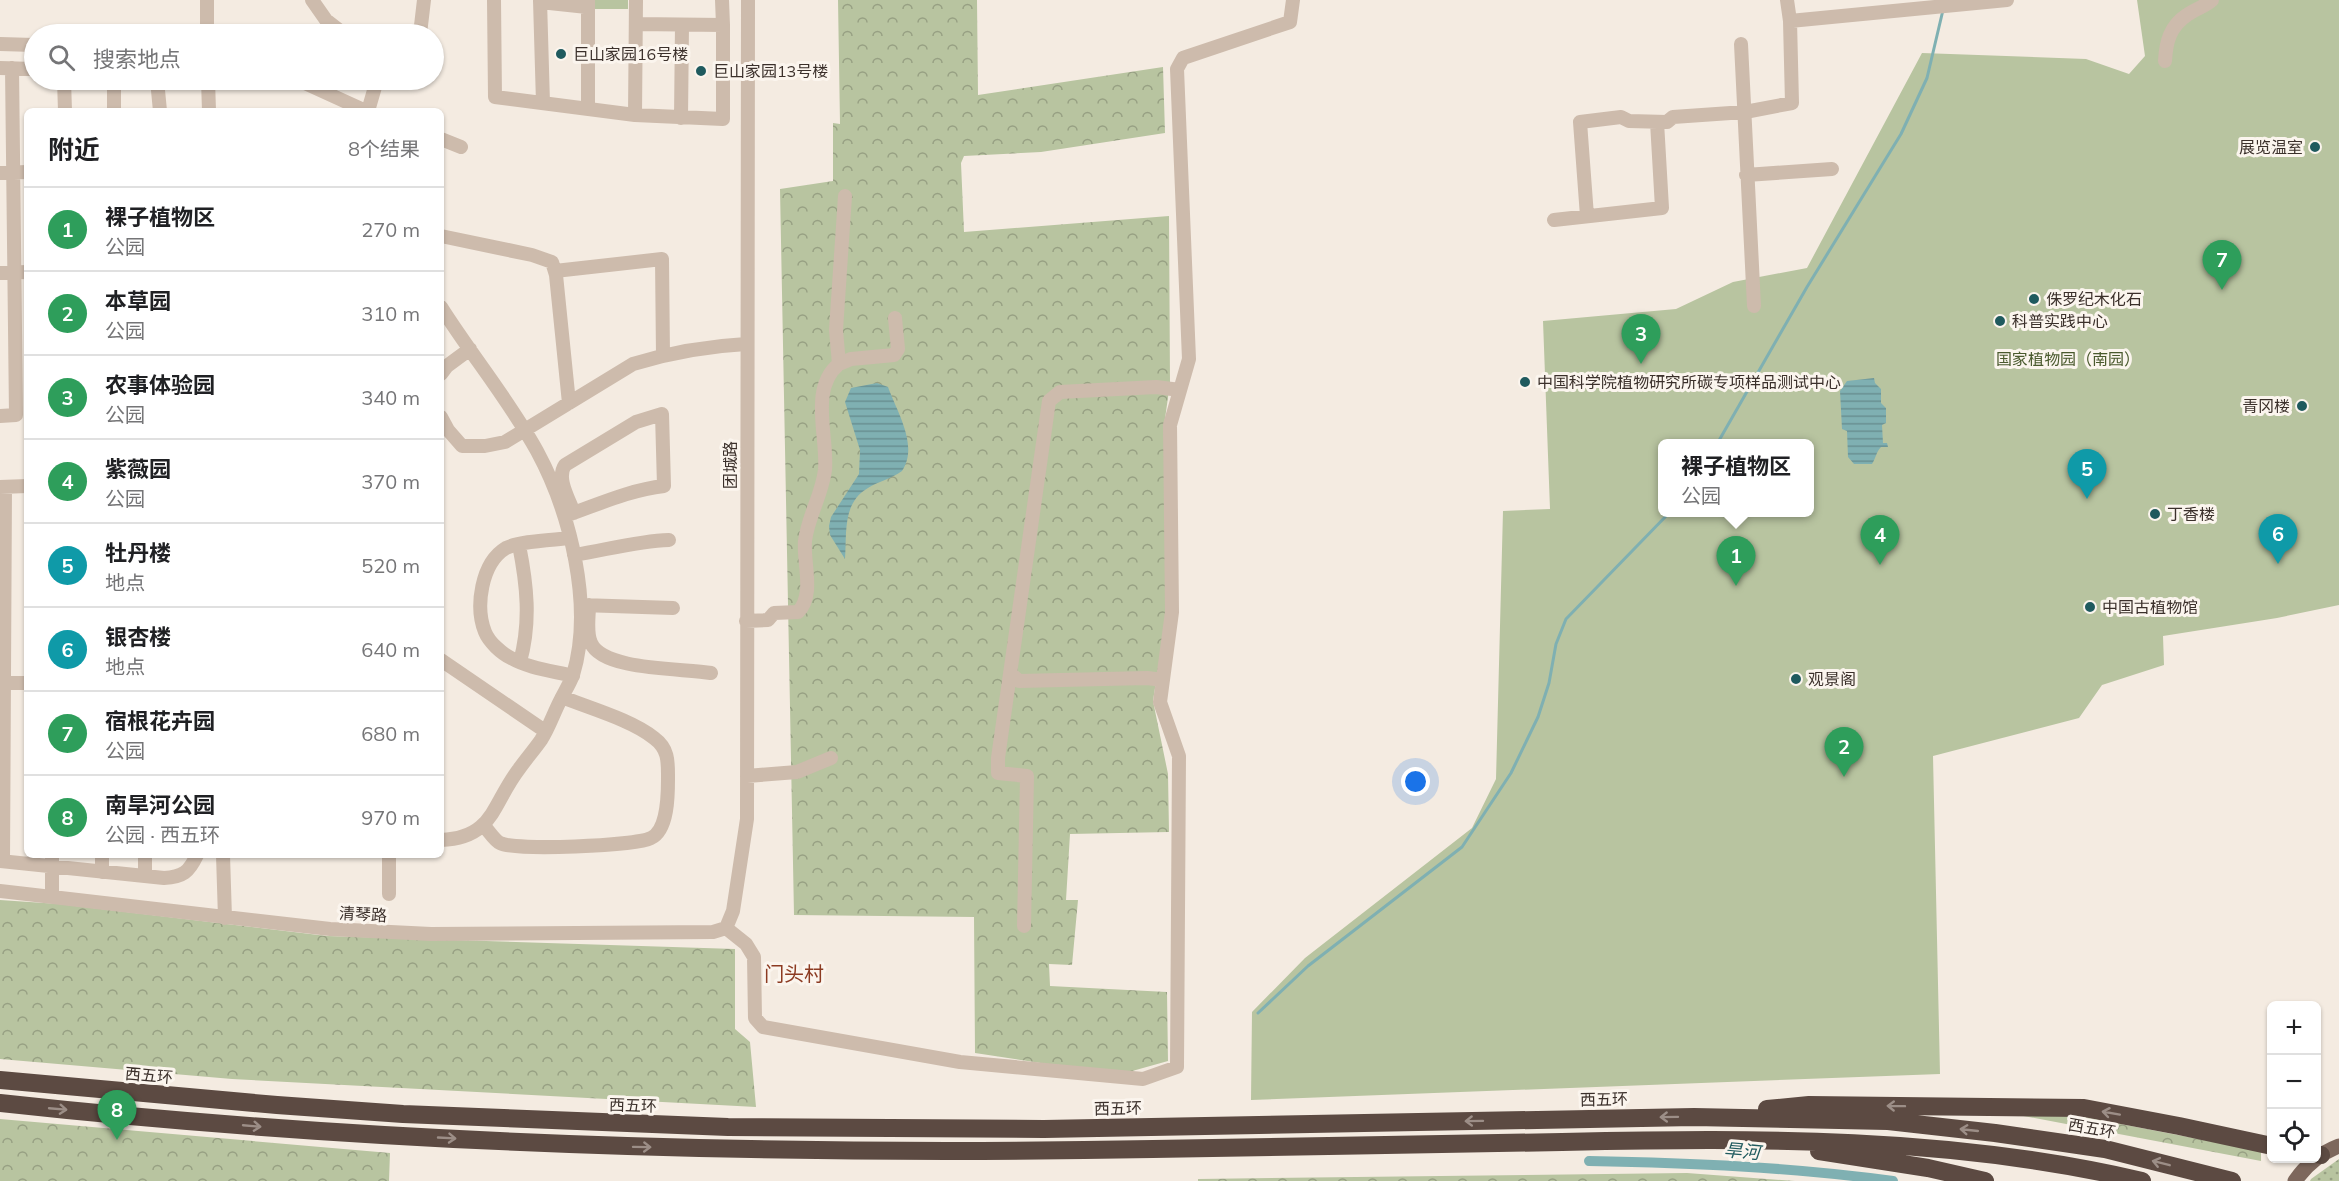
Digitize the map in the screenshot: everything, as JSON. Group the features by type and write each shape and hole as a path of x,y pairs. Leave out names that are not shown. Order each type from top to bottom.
{"highway":[{"name":"西五环","path":"0,1080 403,1114 728,1127 1044,1129 1694,1117 1888,1121 1995,1133 2104,1149 2225,1179"},
{"path":"0,1103 276,1128 578,1145 727,1149 1046,1151 1740,1138 1887,1144 1993,1154 2142,1181"},
{"path":"1694,1117 1809,1105 2084,1108 2179,1125 2267,1145"},
{"path":"1740,1138 1928,1168 1985,1181"}],"main road":[{"path":"2321,1154 2339,1146"},
{"path":"2295,1181 2310,1163"}],"street":[{"path":"207,0 207,24"},
{"path":"312,0 331,24"},
{"path":"421,24 424,0"},
{"path":"494,0 495,97 634,115 723,119 722,0"},
{"path":"634,115 636,0"},
{"name":"团城路","path":"726,928 733,911 747,819 748,0"},
{"path":"726,928 746,944 754,957 755,1018 763,1027 960,1062 1143,1079 1177,1067 1179,756 1160,702 1172,612 1170,425 1189,359 1177,69 1183,58 1290,21 1293,0"},
{"path":"1587,216 1580,122 1621,117 1629,121 1667,122 1672,117 1745,112 1792,103 1790,21 1787,0"},
{"path":"1790,21 2007,0"},
{"path":"2165,62 2171,30 2186,16 2212,0"},
{"path":"543,103 540,1 587,4 588,109"},
{"path":"636,24 723,25"},
{"path":"681,118 682,25"},
{"path":"0,44 24,45"},
{"path":"1741,44 1754,306"},
{"path":"0,416 16,415 21,273 6,68 24,69"},
{"path":"64,90 65,108"},
{"path":"114,90 114,108"},
{"path":"158,90 160,108"},
{"path":"208,90 209,108"},
{"path":"320,90 360,108"},
{"path":"368,108 374,90"},
{"path":"1554,220 1662,208 1657,122"},
{"path":"444,140 461,147"},
{"path":"1746,175 1832,169"},
{"path":"840,364 836,330 845,196"},
{"path":"444,237 532,255 552,262 555,271 568,403"},
{"path":"555,271 662,259 663,356"},
{"path":"0,273 21,273"},
{"path":"444,311 502,393 537,452 569,514"},
{"path":"746,621 768,620 774,613 798,612 805,605 805,542 809,519 819,495 825,471 822,402 828,378 832,370 851,359 894,355 898,349 895,318"},
{"path":"444,423 462,446 485,446 505,442 633,364 721,345 746,344"},
{"path":"444,370 470,349"},
{"path":"1024,926 1027,776 998,772 998,758 1049,401 1060,392 1156,387 1180,390"},
{"path":"569,514 628,493 664,486 662,414 636,422 565,465 561,471 561,477 569,514 570,538 578,567 591,644 599,653 618,662 637,666 711,673"},
{"path":"24,486 2,487 4,683 2,861 52,861 102,872 179,877 189,869 195,858"},
{"path":"570,538 506,548 491,563 484,579 481,600 485,633 494,645 512,659 573,676"},
{"path":"574,555 642,541 669,540"},
{"path":"519,545 528,612 527,633 520,662"},
{"path":"584,605 673,608"},
{"path":"444,840 470,836 484,826 514,775 545,731 573,676 584,605"},
{"path":"444,662 545,731"},
{"path":"1011,674 1019,681 1147,678 1163,680"},
{"path":"4,683 24,683"},
{"path":"484,826 500,843 518,848 597,846 651,838 663,826 668,787 668,753 656,738 637,727 562,697"},
{"path":"747,776 797,772 831,758"},
{"path":"102,858 102,872"},
{"path":"145,858 145,876"},
{"path":"223,858 225,918"},
{"path":"389,858 389,894"},
{"path":"52,861 52,897"},
{"name":"清琴路","path":"0,891 330,929 430,934 713,932 726,928"}],"green space":[{"path":"590,0 628,0 628,9 590,9"},
{"path":"838,0 977,0 978,95 1163,67 1165,133 1041,152 964,156 961,163 964,232 1169,216 1170,383 1164,426 1166,617 1153,701 1168,774 1169,832 1070,834 1066,900 1078,900 1072,965 1049,964 1050,986 1167,992 1168,1061 1118,1075 975,1053 974,917 794,915 780,189 833,181 833,123 840,124"},
{"name":"国家植物园（南园）","path":"2137,0 2339,0 2339,605 2277,618 2163,636 2164,665 2102,685 2079,718 1933,756 1940,1074 1251,1100 1252,1012 1305,958 1472,828 1496,779 1503,511 1550,509 1543,321 1676,309 1733,282 1807,268 1922,53 2086,59 2129,74 2145,56"},
{"path":"0,900 59,904 327,936 735,949 735,1029 750,1042 756,1107 232,1079 0,1059"},
{"path":"2008,1113 2079,1116 2261,1151 2261,1161"},
{"path":"0,1119 390,1153 389,1181 0,1181"},
{"path":"2339,1159 2339,1181 2310,1181 2311,1179"},
{"path":"1687,1173 1795,1181 1198,1181 1198,1179"}],"water":[{"path":"1874,378 1875,383 1881,389 1881,403 1886,408 1886,423 1882,425 1883,443 1887,443 1888,447 1881,447 1872,464 1854,464 1848,457 1847,431 1842,429 1840,391 1847,381"},
{"path":"877,383 888,387 901,418 907,440 907,461 902,471 868,488 854,502 846,529 845,559 830,535 829,526 831,517 859,474 860,450 845,402 851,388"}],"waterway":[{"path":"1720,439 1807,287 1901,134 1927,78 1943,10"},
{"path":"1258,1013 1308,966 1462,847 1511,773 1538,717 1549,683 1556,644 1566,619 1665,517"},
{"name":"旱河","path":"1589,1161 1741,1166 1893,1181"}],"place":[{"name":"巨山家园16号楼","path":"561,54"},
{"name":"巨山家园13号楼","path":"701,71"},
{"name":"展览温室","path":"2315,147"},
{"name":"宿根花卉园","path":"2222,290"},
{"name":"侏罗纪木化石","path":"2034,299"},
{"name":"科普实践中心","path":"2000,321"},
{"name":"农事体验园","path":"1641,364"},
{"name":"中国科学院植物研究所碳专项样品测试中心","path":"1525,382"},
{"name":"青冈楼","path":"2302,406"},
{"name":"牡丹楼","path":"2087,499"},
{"name":"丁香楼","path":"2155,514"},
{"name":"银杏楼","path":"2278,564"},
{"name":"紫薇园","path":"1880,565"},
{"name":"裸子植物区","path":"1736,586"},
{"name":"中国古植物馆","path":"2090,607"},
{"name":"观景阁","path":"1796,679"},
{"name":"本草园","path":"1844,777"},
{"name":"南旱河公园","path":"117,1140"}],"district":[{"name":"门头村","path":"794,973"}]}
